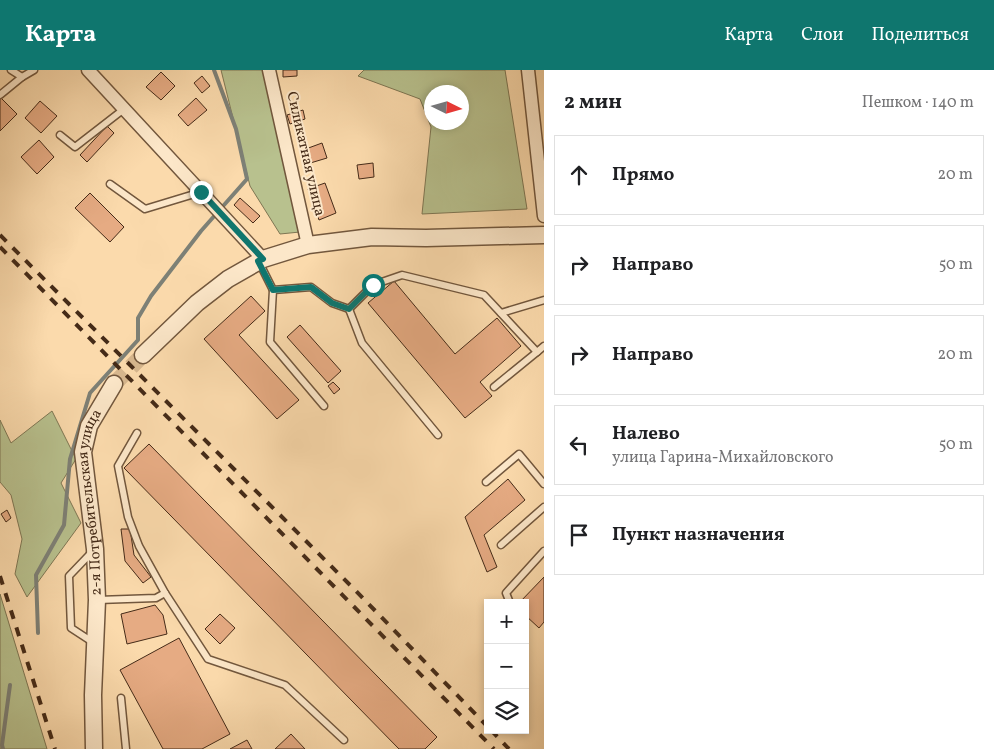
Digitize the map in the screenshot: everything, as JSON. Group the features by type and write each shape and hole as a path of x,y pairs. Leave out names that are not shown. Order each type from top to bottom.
{"street":[{"path":"88,70 261,260"},
{"name":"Силикатная улица","path":"269,70 308,246"},
{"path":"528,70 544,216"},
{"path":"143,355 197,303 228,278 261,260 308,246 372,237 426,238 544,234"},
{"name":"2-я Потребительская улица","path":"94,749 93,695 97,600 95,549 83,452 88,426 114,384"}],"lane":[{"path":"11,70 22,77"},
{"path":"0,96 22,77 34,70"},
{"path":"60,135 75,147 124,109"},
{"path":"110,184 146,209 201,192"},
{"path":"261,260 273,290 270,342 324,406"},
{"path":"349,309 373,285 402,275 484,295 537,352"},
{"path":"273,290 311,287 332,303 349,309 362,343 438,435"},
{"path":"501,313 544,300"},
{"path":"494,387 544,346"},
{"path":"137,433 118,466 128,517 139,546 165,593 208,658 285,685 344,740"},
{"path":"486,482 519,454 544,484"},
{"path":"501,545 544,507"},
{"path":"95,549 69,576 71,628 96,644"},
{"path":"508,599 506,593 544,551"},
{"path":"97,600 156,598 165,593"},
{"path":"121,698 126,749"}],"green space":[{"path":"221,70 263,70 300,232 280,234 250,186"},
{"path":"364,70 505,70 527,209 422,214 431,130 469,130 469,85 424,85 424,109 420,99 358,76"},
{"path":"52,411 76,459 61,483 81,523 27,597 15,574 22,539 11,495 0,482 0,420 11,443"},
{"path":"0,594 47,749 0,749"}],"building":[{"path":"283,70 297,70 297,76 283,77"},
{"path":"161,72 175,86 161,100 146,87"},
{"path":"202,76 210,86 202,93 194,83"},
{"path":"196,98 207,110 188,126 178,115"},
{"path":"0,99 17,114 0,131"},
{"path":"40,101 57,116 41,133 25,118"},
{"path":"303,110 305,119 290,124 287,115"},
{"path":"107,126 114,133 87,162 80,155"},
{"path":"39,140 54,157 37,174 21,157"},
{"path":"322,143 327,158 307,164 303,150"},
{"path":"373,163 374,177 359,179 357,165"},
{"path":"325,183 336,213 319,220 308,189"},
{"path":"90,193 124,227 110,242 75,208"},
{"path":"240,198 260,216 253,223 234,205"},
{"path":"394,281 455,354 497,318 521,346 480,382 492,396 465,418 368,303"},
{"path":"251,296 265,311 239,335 299,400 277,419 204,339"},
{"path":"300,325 341,371 328,383 287,337"},
{"path":"333,382 340,389 334,394 328,386"},
{"path":"149,444 437,737 425,749 399,749 124,468"},
{"path":"508,479 525,500 484,535 497,567 487,572 465,517"},
{"path":"7,510 11,518 6,522 1,514"},
{"path":"121,529 130,529 134,555 151,577 143,583 125,561"},
{"path":"544,577 544,622 539,628 529,619 529,599 523,599"},
{"path":"155,605 163,615 167,634 127,644 121,614"},
{"path":"220,614 235,628 220,644 205,629"},
{"path":"179,638 230,734 202,749 163,749 120,670"},
{"path":"291,734 305,749 275,749"},
{"path":"247,740 252,749 230,749"}],"waterway":[{"path":"38,633 36,575 64,525 70,459 90,393 138,340 138,318 151,296 201,231 247,179 236,129 214,70"},
{"path":"3,749 10,685"}],"tunnel":[{"path":"114,384 143,355"}],"railway":[{"path":"0,235 356,591 484,723"},
{"path":"0,247 494,749"},
{"path":"0,576 55,749"},
{"path":"495,734 509,749"}],"route":[{"path":"201,192 263,259 258,261 273,290 311,287 332,303 349,309 373,285"}]}
